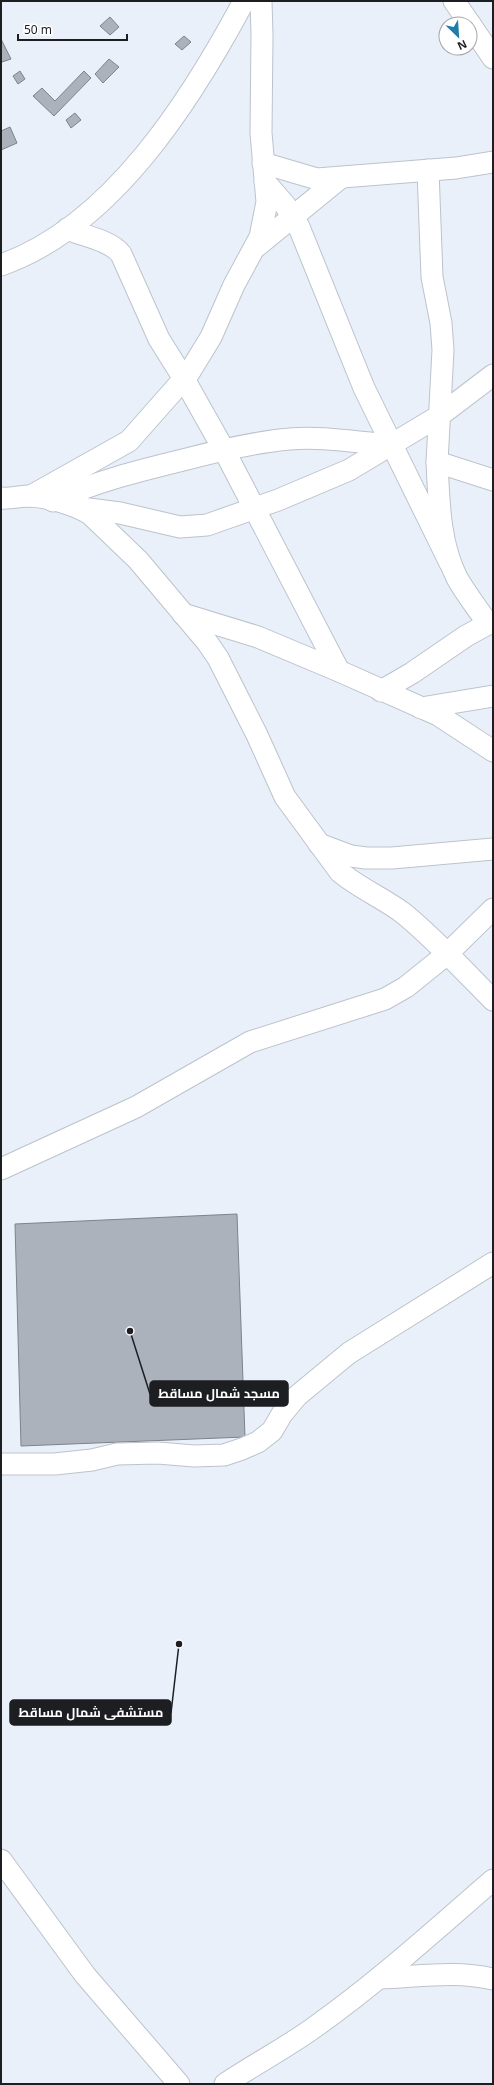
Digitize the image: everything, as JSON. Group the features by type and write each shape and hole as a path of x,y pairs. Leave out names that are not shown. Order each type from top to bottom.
{"street":[{"path":"1,265 15,260 51,241 95,208 133,167 179,111 208,66 244,1"},
{"path":"31,496 129,441 184,379 211,337 234,285 260,237 266,214 267,202 261,132 262,35 260,1"},
{"path":"454,1 467,16"},
{"path":"478,28 493,58"},
{"path":"264,172 317,179 339,179 493,162"},
{"path":"428,170 432,277 441,323 443,350 437,462 442,532 450,563"},
{"path":"264,172 292,216 307,246 364,388 457,578 490,628 466,636 412,673 381,691"},
{"path":"254,249 292,216 339,179"},
{"path":"67,229 116,247 121,254 159,339 184,379 224,450 338,671"},
{"path":"1,498 31,496 81,508 120,512 180,527 192,528 208,525 278,500 349,470 393,445 439,416 493,375"},
{"path":"53,501 81,488 224,450 290,439 393,445"},
{"path":"437,462 493,480"},
{"path":"81,508 90,514 138,560 207,642 218,658 257,735 285,797 319,844 345,876 402,913 447,954 493,1000"},
{"path":"183,614 258,637 338,671 444,719 493,751"},
{"path":"421,708 493,696"},
{"path":"319,844 351,856 366,858 392,858 493,849"},
{"path":"1,1169 136,1107 250,1042 385,999 406,987 447,954 493,910"},
{"path":"1,1464 55,1464 92,1460 117,1454 158,1453 194,1456 224,1455 242,1449 258,1442 272,1431 282,1414 297,1396 349,1353 493,1263"},
{"path":"1,1860 85,1975 179,2084"},
{"path":"225,2084 313,2029 379,1978 493,1880"},
{"path":"379,1978 440,1973 481,1976 493,1979"}],"building":[{"path":"110,17 119,27 110,35 100,26"},
{"path":"184,36 191,42 182,50 175,44"},
{"path":"1,39 11,59 2,62 1,60"},
{"path":"109,59 119,67 103,83 95,74"},
{"path":"20,71 25,79 18,84 13,76"},
{"path":"84,71 91,78 54,116 33,96 42,88 55,101"},
{"path":"75,113 81,120 71,128 66,120"},
{"path":"10,127 17,143 1,150 1,131"},
{"path":"237,1214 245,1437 21,1446 15,1224"}],"place":[{"name":"مسجد شمال مساقط","path":"130,1331"},
{"name":"مستشفى شمال مساقط","path":"179,1644"}]}
